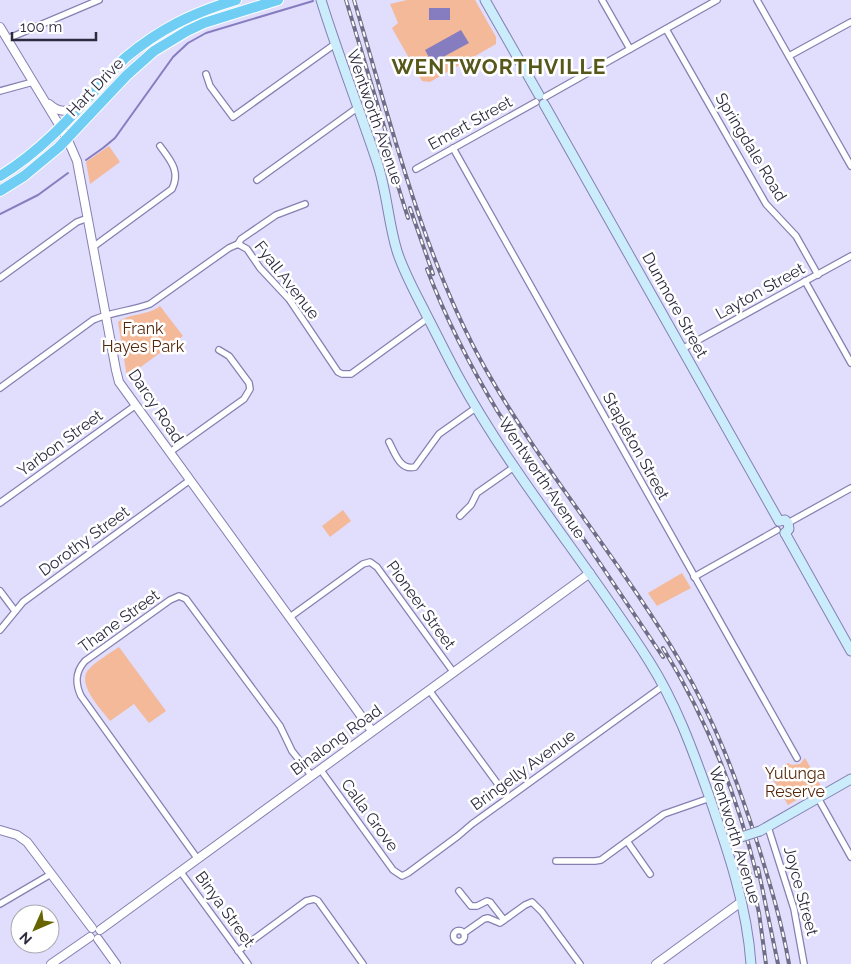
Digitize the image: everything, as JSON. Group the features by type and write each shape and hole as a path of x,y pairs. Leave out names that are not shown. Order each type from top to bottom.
{"highway":[{"name":"Hart Drive","path":"0,176 39,149 61,128 125,58 153,36 175,22 236,0"},
{"name":"Hart Drive","path":"0,191 43,161 127,75 154,51 187,30 204,23 278,0"}],"main road":[{"name":"Wentworth Avenue","path":"321,0 334,44 381,173 393,234 400,258 428,318 459,378 514,467 535,499 590,573 651,663 692,750 710,798 741,902 751,964"},
{"name":"Dunmore Street","path":"485,0 851,651"},
{"path":"724,842 764,829 851,779"}],"street":[{"path":"7,39 99,0"},
{"path":"602,0 630,49"},
{"name":"Emert Street","path":"416,169 718,0"},
{"path":"757,0 851,166"},
{"path":"789,56 851,22"},
{"name":"Darcy Road","path":"0,27 67,138 79,168 118,378 372,731"},
{"name":"Springdale Road","path":"666,29 766,204 796,236 818,275"},
{"path":"206,74 210,86 233,117 334,44"},
{"path":"0,91 33,82"},
{"path":"44,100 54,109 62,111 80,107"},
{"path":"257,180 357,108"},
{"path":"93,247 172,189 176,172 160,146"},
{"name":"Stapleton Street","path":"453,148 797,758"},
{"path":"238,244 276,215 305,204"},
{"path":"0,278 77,222 88,218"},
{"name":"Fyall Avenue","path":"0,388 93,320 150,304 229,248 238,244 247,249 260,268 289,299 318,344 338,372 342,374 351,374 428,318"},
{"name":"Layton Street","path":"682,349 851,256"},
{"path":"805,281 851,363"},
{"path":"170,452 244,399 248,394 250,389 249,383 230,356 219,350"},
{"name":"Yarbon Street","path":"0,503 136,405"},
{"path":"388,442 402,465 410,468 415,467 439,434 477,407"},
{"path":"460,516 471,505 478,493 514,467"},
{"name":"Dorothy Street","path":"0,630 23,602 190,480"},
{"path":"694,577 851,488"},
{"name":"Pioneer Street","path":"290,617 363,564 370,562 376,567 454,673"},
{"name":"Binalong Road","path":"51,964 590,573"},
{"path":"0,591 15,611"},
{"name":"Thane Street","path":"197,858 81,696 76,680 77,672 93,656 170,600 179,596 186,599 191,603 280,726 292,751 311,775"},
{"name":"Bringelly Avenue","path":"400,876 408,873 663,686"},
{"path":"429,690 508,798"},
{"name":"Calla Grove","path":"320,769 393,870 400,876"},
{"path":"556,861 598,861 664,814 710,798"},
{"path":"818,798 851,857"},
{"name":"Joyce Street","path":"764,829 794,909 804,964"},
{"path":"0,830 22,837 30,846 116,964"},
{"path":"627,841 650,874"},
{"name":"Binya Street","path":"180,871 248,964"},
{"path":"0,904 51,874"},
{"path":"459,891 471,906 477,906 487,901 490,902 504,920"},
{"path":"238,951 306,901 314,899 318,901 363,964"},
{"path":"656,964 741,902"},
{"path":"464,933 482,919 488,918 499,923 528,903 534,903 580,964"}],"green space":[{"path":"407,0 475,0 496,37 496,44 430,82 422,81 392,28 398,23 390,4"},
{"path":"109,146 120,162 90,184 86,162"},
{"name":"Frank Hayes Park","path":"160,306 183,336 127,377 118,322"},
{"path":"343,510 351,521 330,537 322,526"},
{"path":"682,573 691,588 657,606 648,593"},
{"path":"119,647 166,711 149,723 134,704 110,721 95,703 87,688 86,674 90,668"},
{"name":"Yulunga Reserve","path":"805,758 821,786 788,805 770,774 788,763 792,765 800,764"}],"shaded area":[{"path":"429,8 450,8 450,20 429,20"},
{"path":"461,30 469,43 432,63 425,50"}],"waterway":[{"path":"86,160 115,138 173,57 188,43 206,33 313,1"},
{"path":"0,214 38,195 68,173"}],"railway":[{"path":"346,0 390,146"},
{"path":"354,0 410,188 443,280 463,325 485,368 508,406 658,625 693,685 715,729 742,797 771,889 789,964"},
{"path":"384,141 408,218"},
{"path":"410,208 433,274"},
{"path":"427,269 459,342 498,412 663,657"},
{"path":"663,648 693,702 719,758 740,816 757,876"},
{"path":"758,868 778,964"},
{"path":"749,869 759,913 766,964"}],"district":[{"name":"WENTWORTHVILLE","path":"499,66"}]}
